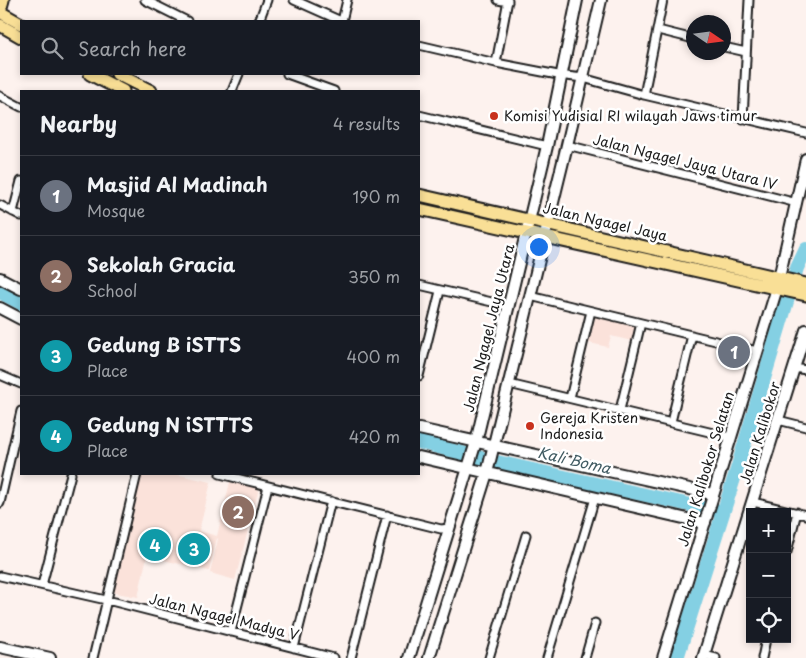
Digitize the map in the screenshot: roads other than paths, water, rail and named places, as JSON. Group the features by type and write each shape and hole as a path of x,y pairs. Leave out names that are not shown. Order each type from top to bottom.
{"main road":[{"path":"3,0 0,12 20,23"},
{"path":"0,25 20,35"},
{"path":"92,75 121,90"},
{"path":"119,75 150,90"},
{"name":"Jalan Ngagel Jaya","path":"420,195 547,223 781,284"},
{"name":"Jalan Ngagel Jaya","path":"420,209 544,238 781,284"},
{"path":"781,284 805,289"}],"street":[{"path":"145,0 185,20"},
{"path":"258,20 267,0"},
{"path":"294,0 339,20"},
{"path":"341,20 347,0"},
{"path":"496,63 508,1 498,0"},
{"name":"Jalan Ngagel Jaya Utara","path":"409,658 475,445 547,146 577,0"},
{"path":"429,658 488,471 583,78 600,0"},
{"path":"644,95 663,0"},
{"path":"743,119 749,0"},
{"path":"658,30 686,37"},
{"path":"420,45 496,63 562,76 583,78 743,119 806,132"},
{"path":"731,48 746,52"},
{"path":"232,90 239,75"},
{"path":"290,75 331,90"},
{"path":"0,96 20,106"},
{"path":"420,115 547,146"},
{"name":"Jalan Ngagel Jaya Utara IV","path":"567,145 797,203"},
{"name":"Jalan Kalibokor Selatan","path":"663,658 712,497 726,436 781,284 806,159"},
{"path":"13,212 20,185"},
{"path":"0,205 20,216"},
{"path":"0,278 20,288"},
{"path":"420,285 509,306"},
{"path":"420,367 422,350 440,291"},
{"path":"530,296 757,351"},
{"path":"0,308 20,318"},
{"path":"570,398 591,311"},
{"path":"620,410 641,323"},
{"name":"Jalan Kalibokor","path":"703,656 806,330"},
{"path":"671,422 692,336"},
{"path":"794,368 806,370"},
{"path":"0,375 20,384"},
{"path":"509,384 726,436"},
{"path":"0,503 20,415"},
{"path":"778,420 806,427"},
{"path":"420,429 475,445 712,497"},
{"path":"420,457 488,471 595,498 705,521"},
{"path":"42,585 71,475"},
{"path":"93,658 137,475"},
{"path":"224,475 441,529 449,528"},
{"path":"231,632 268,486"},
{"path":"547,658 595,498"},
{"path":"294,648 330,501"},
{"path":"752,502 806,515"},
{"path":"791,536 797,512"},
{"path":"351,658 387,515"},
{"path":"489,658 526,535"},
{"name":"Jalan Ngagel Madya V","path":"0,576 107,600 334,658"},
{"path":"585,658 595,622"},
{"path":"762,658 765,643"},
{"path":"0,647 50,658"},
{"path":"703,656 716,658"}],"waterway":[{"path":"677,658 737,469 797,268 806,249"},
{"name":"Kali Boma","path":"0,292 20,302"},
{"name":"Kali Boma","path":"420,442 497,462 722,512"}],"place":[{"name":"Komisi Yudisial RI wilayah Jaws timur","path":"494,116"},
{"name":"Masjid Al Madinah","path":"734,352"},
{"name":"Gereja Kristen Indonesia","path":"530,426"},
{"name":"Sekolah Gracia","path":"238,512"},
{"name":"Gedung N iSTTTS","path":"155,545"},
{"name":"Gedung B iSTTS","path":"194,549"}]}
